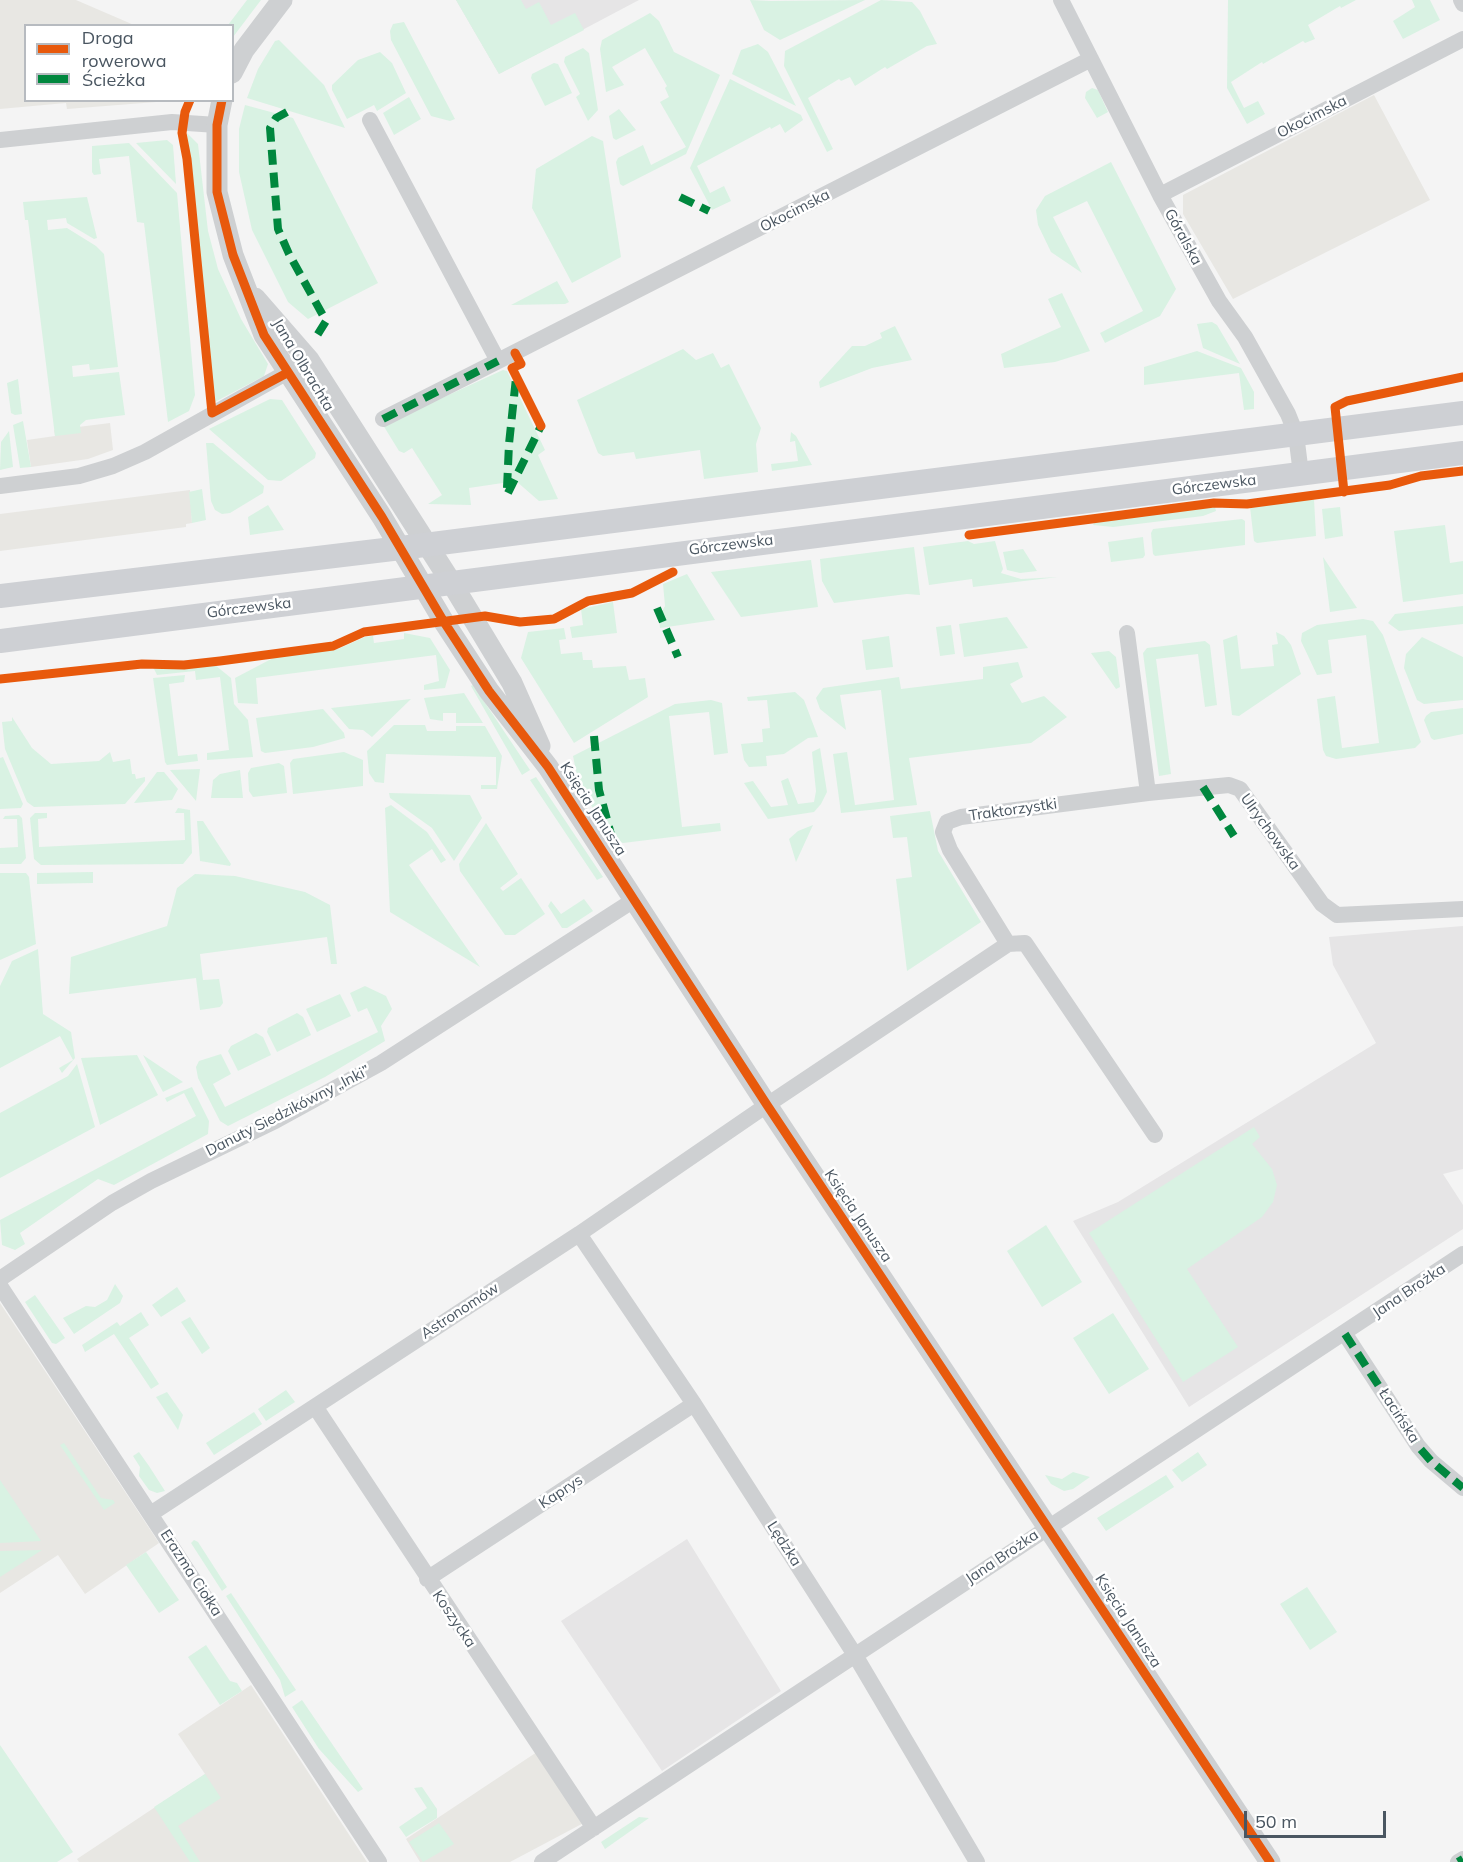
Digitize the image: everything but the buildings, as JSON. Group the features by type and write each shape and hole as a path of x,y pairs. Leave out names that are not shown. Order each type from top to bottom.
{"main road":[{"path":"0,596 427,545 1463,413"},
{"name":"Górczewska","path":"0,641 1463,453"}],"street":[{"path":"234,69 244,50 282,0"},
{"name":"Góralska","path":"1061,0 1160,195 1219,301 1245,337 1273,386 1296,434 1301,474"},
{"path":"1461,0 1463,4"},
{"name":"Okocimska","path":"1160,195 1463,39"},
{"name":"Okocimska","path":"383,419 1091,59"},
{"name":"Jana Olbrachta","path":"222,102 217,125 217,192 220,209 233,255 249,291 264,335 423,586"},
{"path":"370,120 498,362"},
{"path":"0,140 172,122 217,125"},
{"name":"Jana Olbrachta","path":"249,291 281,324 309,360 451,582"},
{"path":"0,486 79,476 113,466 145,452 309,360"},
{"name":"Księcia Janusza","path":"451,582 524,705 548,767"},
{"name":"Księcia Janusza","path":"423,586 489,691 548,767 766,1105 1270,1862"},
{"path":"1126,633 1149,793"},
{"name":"Ulrychowska","path":"1149,793 1228,785 1240,789 1322,904 1337,915 1463,909"},
{"name":"Traktorzystki","path":"1008,944 950,850 943,832 947,822 1002,811 1149,793"},
{"name":"Danuty Siedzikówny „Inki”","path":"0,1279 112,1203 151,1181 275,1121 381,1063 634,900"},
{"path":"766,1105 1008,944 1025,943 1155,1135"},
{"name":"Astronomów","path":"152,1513 316,1408 579,1234 766,1105"},
{"name":"Lędzka","path":"579,1234 694,1404 855,1655 977,1862"},
{"name":"Jana Brożka","path":"542,1862 1463,1254"},
{"name":"Erazma Ciołka","path":"0,1286 152,1513 379,1862"},
{"name":"Łacińska","path":"1345,1334 1424,1453 1463,1488"},
{"name":"Kaprys","path":"427,1580 694,1404"},
{"name":"Koszycka","path":"316,1408 427,1580 594,1828"},
{"path":"1458,1862 1463,1858"}],"shaded area":[{"path":"0,0 76,0 132,24 24,24 24,102 156,102 67,109 66,103 0,109"},
{"path":"456,0 639,0 499,74"},
{"path":"1374,95 1430,200 1233,299 1183,214 1183,195"},
{"path":"110,423 113,450 88,459 31,467 27,440 55,436 54,430"},
{"path":"190,490 192,523 186,524 186,527 0,551 0,514"},
{"path":"1463,926 1463,1169 1443,1174 1463,1205 1463,1229 1189,1407 1073,1221 1118,1202 1376,1043 1333,965 1329,937"},
{"path":"0,1303 159,1543 85,1594 58,1555 0,1593"},
{"path":"687,1539 781,1691 662,1771 561,1621"},
{"path":"251,1685 367,1862 79,1862 77,1859 205,1774 178,1734"},
{"path":"546,1746 593,1818 510,1862 420,1862 406,1839"}],"green space":[{"path":"247,0 261,0 234,36 234,24 229,24"},
{"path":"456,0 521,0 526,9 539,2 551,25 575,13 584,30 499,74"},
{"path":"750,0 865,0 780,40 764,30"},
{"path":"881,0 912,2 920,11 937,44 927,46 887,69 885,67 855,86 850,77 841,81 839,79 808,98 833,149 827,152 784,66 785,51"},
{"path":"1228,0 1356,0 1341,8 1340,6 1308,25 1315,39 1305,43 1303,41 1263,64 1262,62 1231,82 1244,108 1258,101 1265,114 1247,124 1227,88"},
{"path":"1412,0 1430,0 1440,20 1403,39 1393,21 1415,7"},
{"path":"650,13 659,21 674,52 720,75 686,154 623,186 620,184 616,162 618,158 643,145 651,165 686,147 660,102 669,97 665,88 667,86 645,48 612,67 624,85 606,92 600,49 602,40"},
{"path":"404,22 455,119 450,121 431,116 391,40 390,31 393,24"},
{"path":"279,40 324,85 345,128 247,98 258,69 275,41"},
{"path":"758,44 768,52 796,106 732,74 741,50"},
{"path":"583,48 589,53 598,110 588,121 576,97 580,94 564,62 565,57"},
{"path":"380,52 392,63 406,93 377,111 374,105 347,119 332,90 332,85 358,60"},
{"path":"554,63 558,64 572,93 545,106 531,78 532,74"},
{"path":"730,79 801,115 803,120 785,133 780,124 771,129 770,127 697,166 710,193 724,186 731,201 712,210 690,168"},
{"path":"1092,88 1098,90 1108,112 1097,118 1085,98 1086,92"},
{"path":"409,97 421,119 394,135 383,113"},
{"path":"245,105 293,118 378,283 308,319 288,302 252,230 239,172 239,129"},
{"path":"619,109 636,130 616,140 613,138 609,116"},
{"path":"187,133 198,144 208,231 218,269 241,319 268,364 264,376 213,403"},
{"path":"592,136 603,141 621,257 572,283 532,208 536,169"},
{"path":"167,140 173,145 176,184 136,143"},
{"path":"129,143 177,193 195,395 189,411 168,422 144,223 137,222 129,156 99,159 101,174 94,175 92,172 92,146"},
{"path":"1111,162 1176,289 1160,316 1105,343 1100,333 1143,311 1087,201 1053,217 1082,273 1051,252 1038,225 1036,210 1045,196"},
{"path":"87,197 97,238 94,239 67,223 66,218 47,220 48,230 67,228 96,246 104,254 118,367 90,370 89,364 72,366 73,377 119,372 125,415 86,420 80,425 81,433 55,436 28,220 25,220 23,202"},
{"path":"557,281 569,302 511,305"},
{"path":"1062,293 1090,351 1055,362 1004,368 1001,354 1061,327 1048,299"},
{"path":"1212,322 1217,325 1240,364 1203,348 1197,324"},
{"path":"895,326 912,360 872,368 820,388 819,382 852,346 865,346 882,338 880,333"},
{"path":"683,349 696,360 713,353 721,368 729,364 761,428 756,444 758,472 704,479 700,450 636,459 634,452 603,456 598,453 577,400"},
{"path":"1197,351 1241,368 1254,392 1254,409 1244,410 1239,373 1144,385 1144,367"},
{"path":"503,370 507,371 545,450 538,455 558,499 539,501 516,481 469,488 471,505 428,504 442,495 412,448 404,453 399,451 383,425"},
{"path":"18,379 22,414 15,415 11,413 7,383"},
{"path":"270,399 282,400 316,453 315,458 281,481 268,480 209,429"},
{"path":"23,421 31,467 20,468 13,425"},
{"path":"9,431 13,467 0,470 1,442"},
{"path":"791,432 796,436 812,465 772,471 771,464 798,461 795,441 790,442"},
{"path":"206,443 213,443 264,486 263,493 230,513 222,514 215,510 211,501"},
{"path":"202,489 206,520 192,523 189,492"},
{"path":"1314,499 1316,536 1257,543 1254,541 1250,507"},
{"path":"268,505 284,530 250,535 248,517"},
{"path":"1215,507 1216,511 1203,516 1113,527 1093,525 1095,521"},
{"path":"1340,507 1343,536 1325,539 1322,509"},
{"path":"1242,519 1245,521 1245,545 1155,556 1153,554 1151,533 1153,529"},
{"path":"1445,525 1450,563 1463,561 1463,594 1403,602 1394,531"},
{"path":"1143,537 1145,555 1143,558 1111,562 1108,542"},
{"path":"968,541 974,544 995,541 1003,569 1001,573 1021,579 1058,577 973,587 972,579 929,585 923,547"},
{"path":"914,547 920,595 907,594 834,603 822,581 820,559"},
{"path":"1023,549 1037,571 1020,573 1007,570 1003,552"},
{"path":"1323,557 1357,608 1330,612"},
{"path":"811,560 818,607 741,617 711,572"},
{"path":"687,574 715,620 660,628 659,617 665,606 663,584"},
{"path":"613,602 617,633 572,638 570,627 583,625 581,609"},
{"path":"1463,606 1463,624 1399,631 1388,623 1395,614"},
{"path":"1007,617 1028,648 964,657 959,624"},
{"path":"1363,619 1373,621 1383,635 1421,742 1415,748 1336,759 1326,756 1323,750 1317,699 1335,696 1342,748 1379,743 1366,635 1328,640 1332,673 1317,675 1301,641 1302,633 1317,625"},
{"path":"951,625 955,654 940,656 936,627"},
{"path":"564,628 566,639 559,640 561,654 582,652 583,660 592,660 593,668 626,666 629,680 645,678 648,697 574,743 521,658 528,632"},
{"path":"1276,632 1284,636 1291,645 1301,674 1239,716 1232,715 1223,640 1237,635 1241,669 1274,666 1272,645 1278,644"},
{"path":"404,633 430,638 450,670 445,688 424,690 424,685 439,681 436,655 256,678 258,704 238,703 235,678 275,657 338,649 365,637 373,636 374,643 404,639"},
{"path":"889,636 893,667 866,670 862,640"},
{"path":"1422,637 1463,657 1463,700 1424,704 1417,700 1404,668 1406,654"},
{"path":"1205,641 1210,645 1217,705 1205,707 1198,654 1156,659 1171,774 1159,776 1143,653 1147,648"},
{"path":"1109,651 1116,657 1120,687 1116,689 1091,653"},
{"path":"1018,662 1023,677 1010,684 1022,703 1044,696 1067,717 1031,743 909,758 917,805 841,813 833,754 847,752 855,805 894,800 881,690 840,695 846,730 820,709 816,698 823,688 899,677 901,689 983,679 983,667"},
{"path":"215,665 231,678 234,704 248,720 253,757 207,760 207,753 229,750 220,677 196,680 195,671 157,675 153,667 185,669"},
{"path":"185,675 184,682 169,684 178,756 197,754 198,761 167,765 153,678"},
{"path":"473,685 530,770 522,775 471,686"},
{"path":"795,692 804,700 818,737 808,738 784,754 766,756 767,766 749,767 744,760 741,744 763,742 762,729 770,728 767,700 748,701 747,697"},
{"path":"464,693 483,723 456,723 456,713 443,713 443,721 430,719 424,698"},
{"path":"411,699 372,737 363,730 349,729 331,708"},
{"path":"711,700 722,703 728,753 714,755 709,712 669,716 682,827 720,823 721,831 623,843 614,840 593,809 576,771 573,756 675,704"},
{"path":"1463,708 1463,734 1434,740 1431,738 1424,720 1426,716 1431,712"},
{"path":"323,709 344,733 345,738 313,747 265,753 261,751 256,718"},
{"path":"12,717 32,748 51,764 99,761 110,752 113,762 130,759 132,774 135,774 136,779 145,777 145,781 125,804 34,807 27,802 5,749 2,722 12,721"},
{"path":"394,725 425,725 427,731 456,731 456,726 485,726 502,756 497,789 481,789 481,785 496,785 496,757 386,754 384,783 375,782 369,773 367,751"},
{"path":"820,748 827,792 821,804 814,812 768,819 744,783 753,781 771,807 788,805 781,781 788,778 798,804 814,802 816,791 812,752"},
{"path":"344,752 363,760 363,786 293,794 290,763 293,759"},
{"path":"3,757 23,804 21,808 0,809 0,758"},
{"path":"279,763 284,766 287,793 253,797 249,791 248,773 251,768"},
{"path":"200,769 196,801 170,770"},
{"path":"240,770 243,798 211,798 213,780 220,774"},
{"path":"157,772 164,772 178,789 172,800 134,803"},
{"path":"536,777 603,877 597,880 530,780"},
{"path":"389,793 470,795 482,818 454,861 432,828 390,798"},
{"path":"391,805 427,832 446,860 441,863 432,849 409,865 480,967 390,912 385,808"},
{"path":"178,808 190,810 192,853 183,864 41,865 34,859 30,818 35,813 47,813 47,818 38,819 39,847 185,840 184,813 175,813"},
{"path":"930,811 938,851 981,922 907,971 896,879 912,877 907,837 893,838 890,816"},
{"path":"19,815 22,818 26,858 21,864 0,864 0,848 18,847 17,819 3,819 5,816"},
{"path":"197,821 203,821 231,864 230,866 200,861"},
{"path":"486,823 518,874 500,888 503,891 521,878 545,914 515,935 505,935 460,871 459,864"},
{"path":"813,825 796,862 789,839 798,831"},
{"path":"93,872 93,883 37,884 37,873"},
{"path":"0,873 26,873 29,877 36,944 0,960"},
{"path":"195,874 235,876 305,892 330,905 337,964 331,964 327,937 200,954 203,980 219,979 223,1003 220,1007 200,1010 196,978 69,994 71,957 167,926 177,888"},
{"path":"584,899 593,911 567,928 562,928 548,906 551,901 561,914"},
{"path":"38,949 43,1014 71,1032 75,1058 62,1073 59,1068 73,1060 60,1036 0,1068 0,986 12,961"},
{"path":"365,986 386,996 392,1009 381,1026 385,1041 325,1077 228,1126 220,1121 198,1078 196,1067 199,1061 221,1054 231,1074 213,1084 225,1107 378,1032 367,1008 358,1012 350,993"},
{"path":"340,994 351,1016 317,1032 306,1009"},
{"path":"297,1013 303,1017 311,1035 277,1052 267,1032 268,1028"},
{"path":"256,1033 263,1037 271,1055 238,1071 228,1051 231,1046"},
{"path":"137,1055 158,1095 100,1125 81,1058"},
{"path":"143,1055 183,1082 163,1092"},
{"path":"77,1064 95,1127 0,1178 0,1113 68,1076"},
{"path":"192,1087 209,1121 208,1134 114,1185 98,1179 20,1233 25,1244 15,1250 2,1245 0,1220 196,1116 184,1093 167,1102 165,1098"},
{"path":"1254,1127 1260,1137 1252,1144 1272,1169 1277,1185 1273,1202 1262,1217 1187,1269 1238,1347 1183,1382 1089,1233"},
{"path":"1046,1225 1082,1282 1042,1307 1007,1251"},
{"path":"115,1284 123,1296 120,1303 74,1334 63,1318 86,1306 95,1307 107,1300"},
{"path":"177,1287 186,1301 161,1317 152,1305"},
{"path":"35,1295 65,1338 56,1344 52,1343 25,1302"},
{"path":"141,1312 149,1325 129,1338 159,1384 151,1389 114,1334 85,1352 82,1345 117,1322 120,1326"},
{"path":"1113,1313 1149,1369 1109,1394 1073,1338"},
{"path":"190,1317 210,1348 202,1354 181,1322"},
{"path":"286,1390 295,1402 266,1421 258,1409"},
{"path":"167,1392 183,1415 178,1430 156,1397"},
{"path":"254,1412 262,1424 214,1455 206,1443"},
{"path":"64,1443 101,1498 113,1500 115,1503 104,1510 60,1445"},
{"path":"139,1452 165,1491 157,1493 149,1490 139,1476 140,1467 133,1456"},
{"path":"1198,1452 1207,1465 1182,1482 1172,1470"},
{"path":"1073,1472 1090,1477 1073,1489 1064,1491 1051,1484 1045,1475 1062,1479"},
{"path":"1166,1475 1174,1487 1106,1531 1097,1518"},
{"path":"0,1480 41,1541 0,1543"},
{"path":"194,1540 198,1542 227,1587 222,1591 191,1543"},
{"path":"42,1550 0,1577 0,1551"},
{"path":"146,1552 179,1600 159,1613 126,1565"},
{"path":"1307,1587 1337,1632 1310,1650 1280,1604"},
{"path":"231,1593 296,1690 285,1697 280,1680 226,1596"},
{"path":"206,1645 230,1681 237,1683 242,1691 220,1705 188,1657"},
{"path":"302,1700 363,1789 358,1792 319,1749 292,1707"},
{"path":"0,1745 73,1852 57,1862 0,1862"},
{"path":"205,1774 221,1798 178,1826 200,1862 190,1862 154,1807"},
{"path":"422,1787 437,1809 437,1818 406,1837 399,1827 427,1808 414,1788"},
{"path":"639,1817 649,1818 605,1849 601,1842"},
{"path":"439,1823 454,1844 423,1862 409,1842"}],"marked path":[{"path":"287,112 276,118 270,128 278,229 289,254 326,321 316,337"},
{"path":"680,197 709,211"},
{"path":"383,419 498,361"},
{"path":"507,488 516,378"},
{"path":"508,493 541,426 539,423"},
{"path":"657,608 678,657"},
{"path":"594,736 599,790 615,849"},
{"path":"1203,787 1234,836"},
{"path":"1345,1334 1418,1446 1431,1461 1463,1488"},
{"path":"1458,1862 1463,1859"}],"cycle path":[{"path":"189,102 185,112 182,133 187,159 212,413 287,373"},
{"path":"222,102 217,125 217,192 233,255 264,335 382,517 444,622 489,691 548,767 767,1105 1270,1862"},
{"path":"515,353 521,364 512,368 541,426"},
{"path":"1344,492 1335,407 1347,401 1463,377"},
{"path":"969,535 1214,503 1247,504 1390,485 1421,476 1463,471"},
{"path":"0,679 142,664 184,665 220,661 333,646 364,632 485,616 520,622 554,619 588,601 632,593 673,572"}]}
